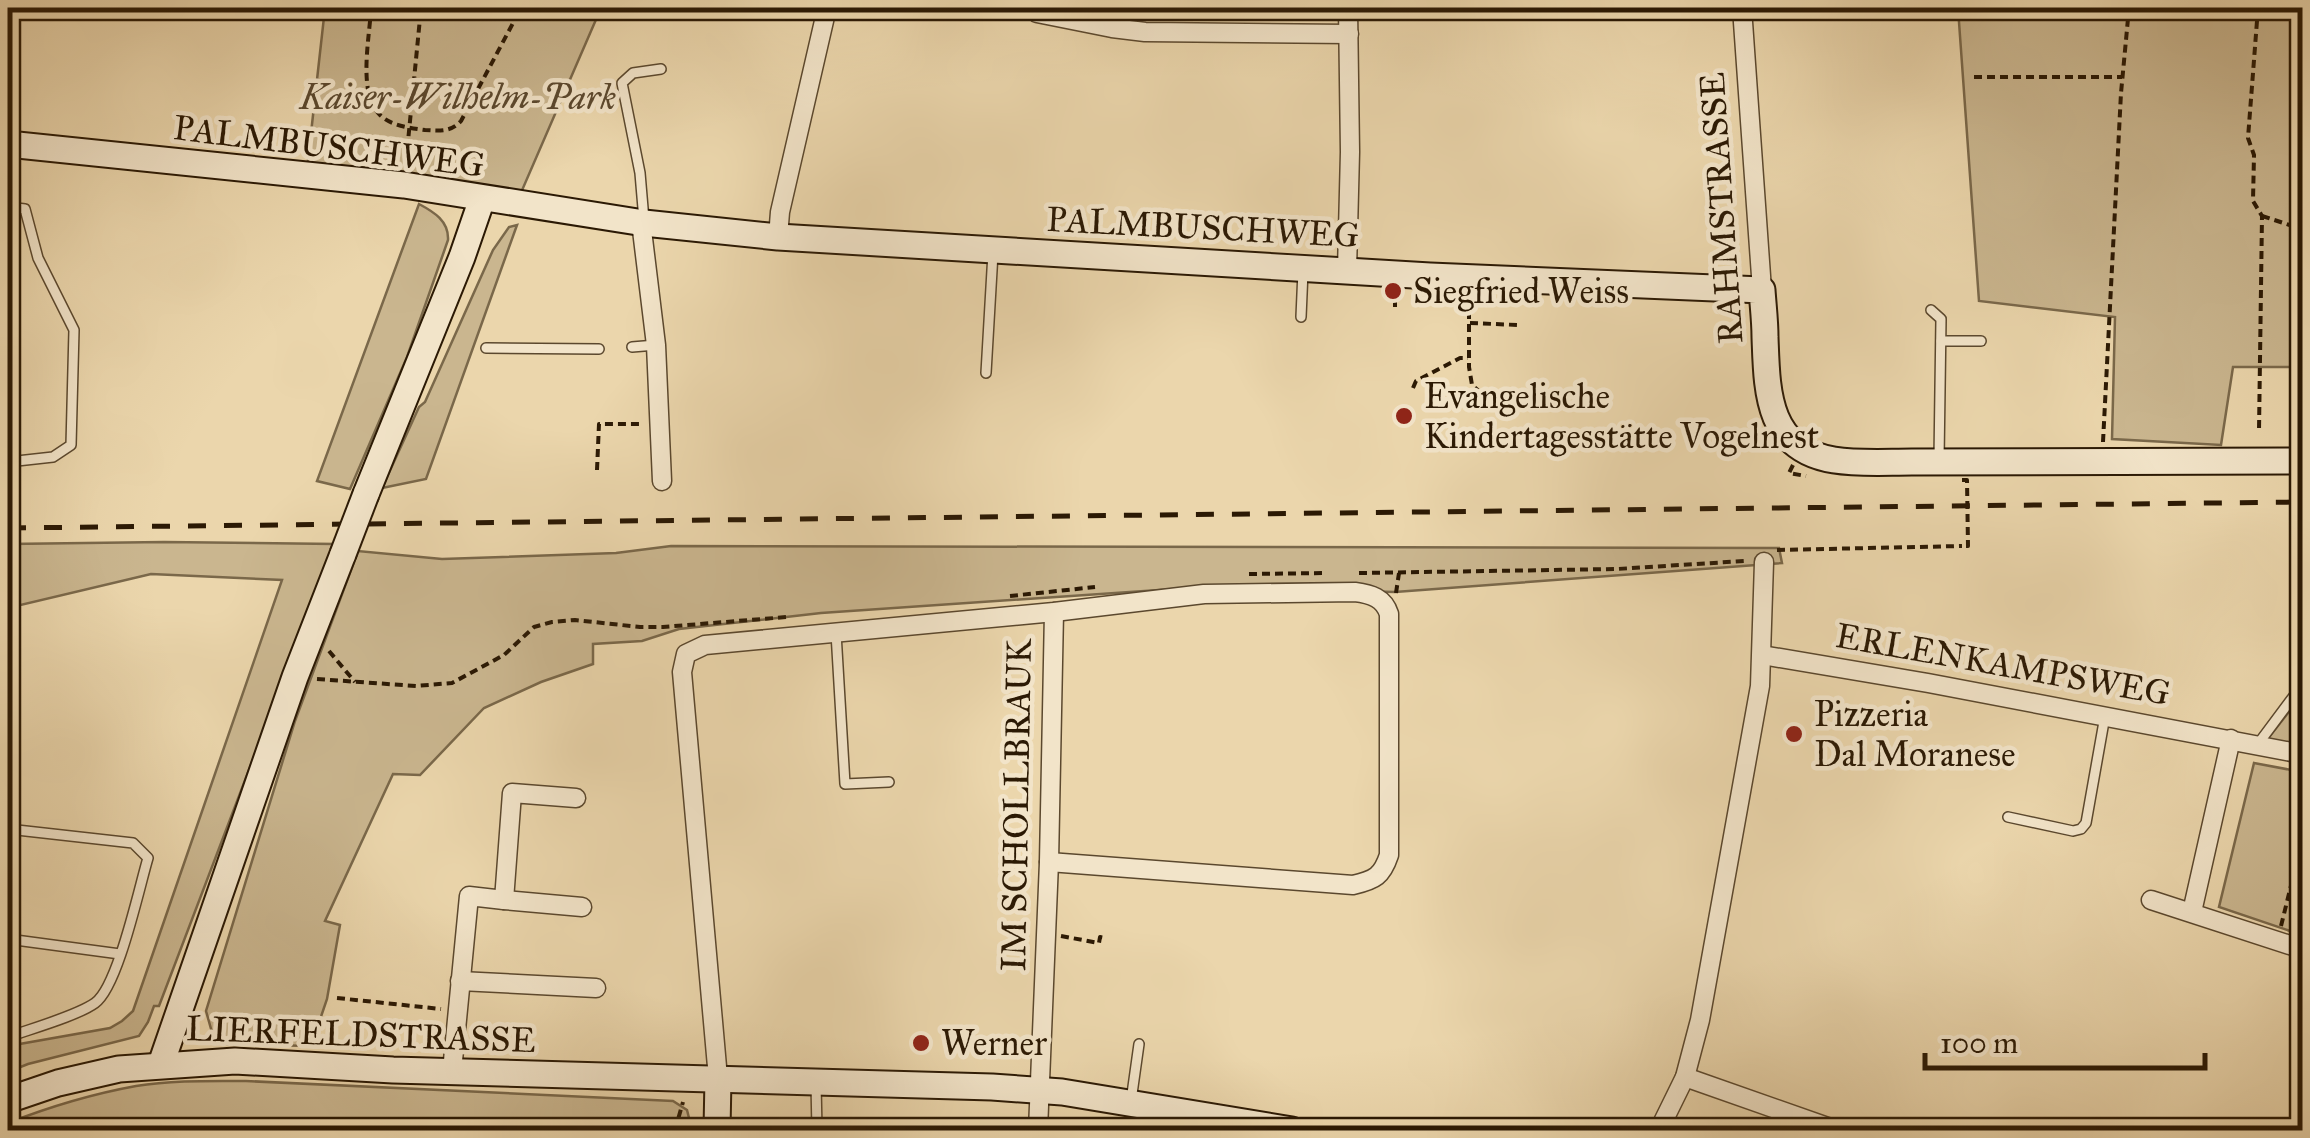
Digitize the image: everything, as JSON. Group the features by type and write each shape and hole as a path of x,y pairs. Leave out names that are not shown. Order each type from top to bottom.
{"street":[{"path":"778,237 780,212 827,8"},
{"path":"1347,270 1348,8"},
{"name":"RAHMSTRASSE","path":"1742,8 1770,404 1786,432 1806,450 1837,460 1939,462"},
{"path":"1036,12 1144,32 1349,34"},
{"name":"PALMBUSCHWEG","path":"8,144 404,185 643,223 778,237 1762,290"},
{"path":"160,1064 294,677 482,199"},
{"path":"643,223 656,345 662,481"},
{"path":"1939,462 2302,461"},
{"path":"1660,1130 1685,1077 1700,1020 1760,686 1764,556"},
{"path":"1049,862 1353,885 1371,881 1384,870 1390,854 1386,604 1371,594 1355,592 1204,594 1054,612"},
{"name":"IM SCHOLLBRAUK","path":"718,1078 682,672 686,654 706,646 1054,612 1038,1130"},
{"name":"ERLENKAMPSWEG","path":"1762,654 2302,754"},
{"path":"2192,912 2231,739"},
{"path":"504,900 512,793 576,798"},
{"path":"452,1071 469,896 582,907"},
{"path":"2151,900 2302,948"},
{"path":"460,981 596,988"},
{"name":"LIERFELDSTRASSE","path":"8,1100 118,1068 235,1061 1040,1090 1292,1130"},
{"path":"1685,1077 1836,1130"},
{"path":"718,1078 718,1130"}],"lane":[{"path":"643,223 640,173 622,83 633,74 662,69"},
{"path":"8,207 25,209 38,258 74,330 71,445 53,457 8,462"},
{"path":"986,373 993,250"},
{"path":"1301,317 1304,268"},
{"path":"1931,310 1941,319 1939,462"},
{"path":"1940,341 1981,341"},
{"path":"632,346 656,345"},
{"path":"486,348 599,349"},
{"path":"836,633 845,784 889,782"},
{"path":"2258,744 2302,685"},
{"path":"2008,817 2073,831 2082,829 2105,716"},
{"path":"8,829 133,843 148,858 109,986 98,1002 8,1037"},
{"path":"8,939 120,954"},
{"path":"1131,1103 1139,1044"},
{"path":"816,1081 818,1130"}],"path":[{"path":"370,8 364,70 379,114 409,128 438,131 457,126 522,8"},
{"path":"404,185 421,8"},
{"path":"2102,462 2108,304 2129,8"},
{"path":"2258,8 2248,138 2254,155 2253,201 2262,216 2260,431"},
{"path":"1974,77 2122,77"},
{"path":"2262,216 2302,228"},
{"path":"1469,312 1472,385 1486,398"},
{"path":"1470,322 1518,325"},
{"path":"1413,388 1416,381 1460,358 1469,358"},
{"path":"597,470 599,424 660,424"},
{"path":"1764,556 1820,549 1968,546 1967,480 1962,480"},
{"path":"294,677 429,686 452,683 504,655 542,623 575,620 640,627 687,625"},
{"path":"312,632 355,682"},
{"path":"2278,940 2302,841"},
{"path":"2293,880 2302,878"},
{"path":"1046,934 1099,942 1100,937 1106,938"},
{"path":"337,998 456,1010"},
{"path":"675,1130 684,1100"}],"green space":[{"name":"Kaiser-Wilhelm-Park","path":"325,8 601,8 520,195 307,169"},
{"path":"1958,8 2302,8 2302,367 2233,367 2221,445 2112,439 2115,317 1979,301"},
{"path":"419,204 443,222 448,240 407,357 350,489 317,481"},
{"path":"517,225 426,479 382,488 493,250 509,227"},
{"path":"8,544 335,544 159,1006 154,1006 139,1036 8,1072 8,1048 14,1045 110,1028 133,1011 282,580 151,574 8,608"},
{"path":"671,546 1779,548 1782,563 1395,592 1203,587 821,613 679,629 642,641 593,644 593,664 484,708 420,775 393,774 325,921 340,925 327,999 311,1046 227,1044 213,1036 206,1011 295,721 358,551 442,559 616,553"},
{"path":"2302,695 2302,748 2266,741"},
{"path":"2254,763 2302,772 2302,935 2219,907"},
{"path":"246,1081 673,1101 687,1110 692,1130 185,1124 182,1130 8,1130 8,1123 23,1117 120,1089 177,1082"}],"railway":[{"path":"8,528 2302,502"}],"place":[{"name":"Siegfried Weiss","path":"1393,291"},
{"name":"Evangelische Kindertagesstätte Vogelnest","path":"1404,416"},
{"name":"Pizzeria Dal Moranese","path":"1794,734"},
{"name":"Werner","path":"921,1043"}]}
